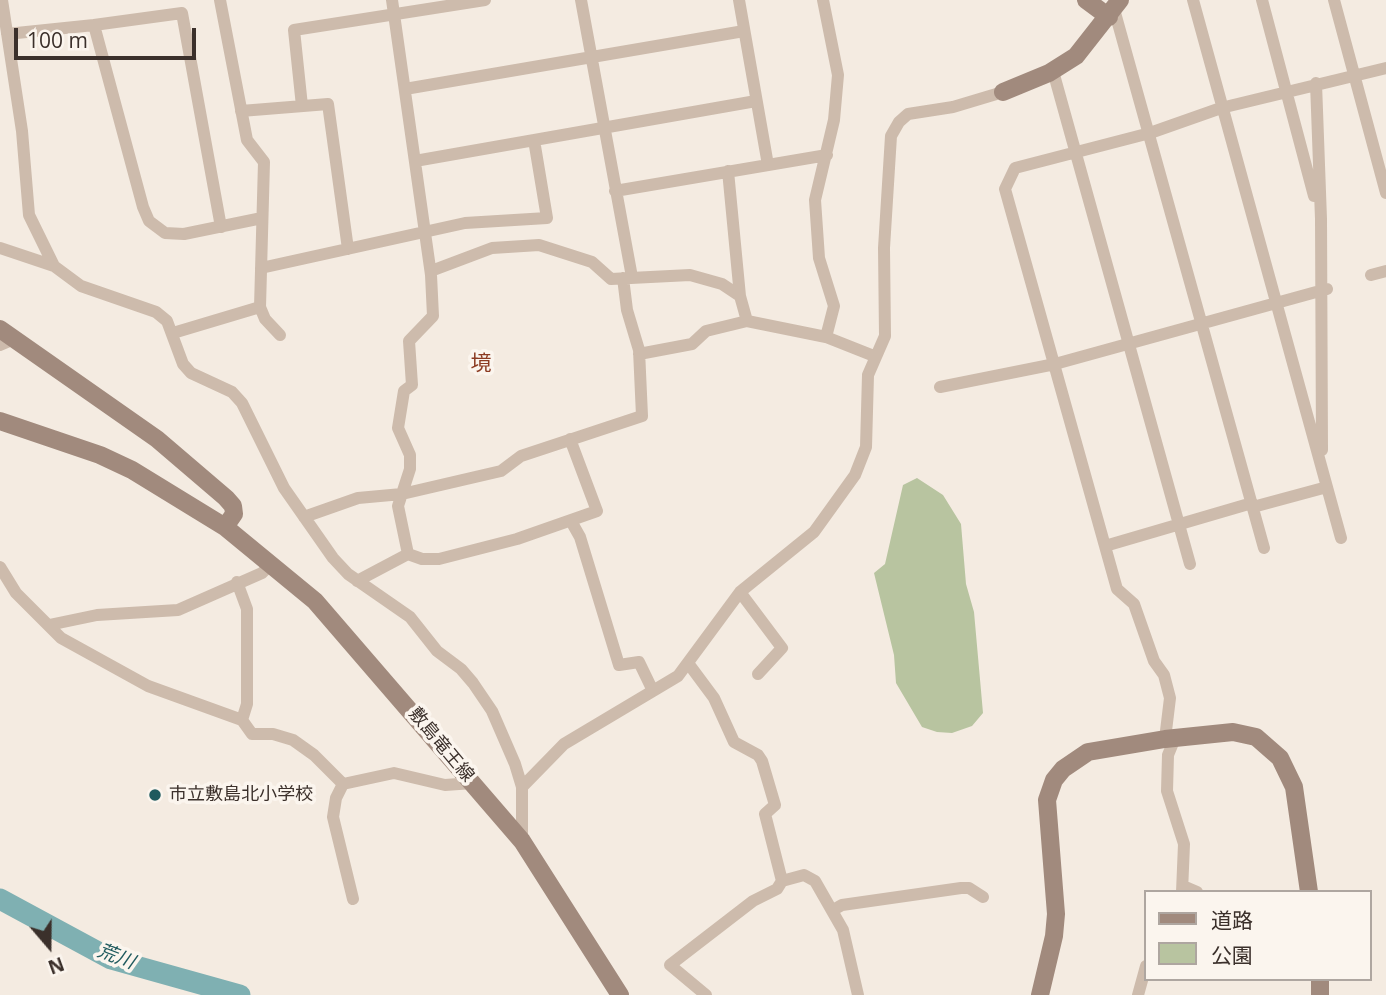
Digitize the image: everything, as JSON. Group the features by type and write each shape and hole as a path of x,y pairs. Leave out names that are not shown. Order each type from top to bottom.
{"main road":[{"path":"1003,92 1053,71 1076,56 1114,9 1086,0"},
{"path":"5,338 157,439 194,469 233,506 234,514 225,527"},
{"name":"敷島竜王線","path":"0,421 121,465 164,488 225,527 315,601 522,841 620,995"},
{"path":"1040,995 1055,936 1056,914 1046,800 1054,780 1073,760 1088,752 1170,738 1233,732 1256,737 1280,758 1294,787 1310,890"}],"street":[{"path":"2,0 22,131 29,215 54,266"},
{"path":"220,0 247,140 264,162 260,307 265,319 280,335"},
{"path":"392,0 431,271 433,316 409,341 412,385 404,391 398,428 410,455 410,469 398,506 408,554"},
{"path":"302,106 294,30 485,0"},
{"path":"304,517 358,498 402,494 501,471 521,456 642,416 639,354 627,310 627,278 615,191 581,0"},
{"path":"739,0 768,165"},
{"path":"823,0 838,75 838,97 815,200 819,258 834,306 826,337"},
{"path":"1193,0 1341,538"},
{"path":"1262,0 1321,219"},
{"path":"1334,0 1386,193"},
{"path":"1114,9 1264,548"},
{"path":"7,34 182,13 221,227"},
{"path":"94,25 149,221 165,233 184,234 262,218"},
{"path":"405,89 744,31"},
{"path":"1182,889 1184,844 1167,782 1170,698 1164,675 1154,661 1134,604 1116,589 1005,189 1015,168 1150,133 1221,108 1287,94 1315,83 1386,68"},
{"path":"1053,71 1190,564"},
{"path":"1315,83 1324,289 1322,469"},
{"path":"522,787 564,744 678,676 740,592 814,532 855,475 866,447 868,375 885,336 884,248 891,136 899,122 908,114 953,107 1003,92"},
{"path":"415,161 757,101"},
{"path":"241,111 328,104 348,249"},
{"path":"261,268 465,223 547,218 534,140"},
{"path":"615,191 827,155"},
{"path":"728,172 740,296 747,321"},
{"path":"431,271 492,248 539,245 592,262 611,279 690,275 722,284 740,296"},
{"path":"0,248 54,266 81,286 156,312 167,321 183,364 191,373 232,392 242,403 264,452 332,558 356,581 410,617 437,651 461,669 492,711 522,787 522,841"},
{"path":"1371,275 1386,271"},
{"path":"940,387 1055,364 1324,289"},
{"path":"173,333 260,307"},
{"path":"639,354 652,349 692,344 706,331 747,321 826,337 874,356"},
{"path":"356,581 408,554 422,559 439,559 517,539 597,512 570,439"},
{"path":"1105,546 1327,486"},
{"path":"571,520 580,537 620,665 639,662 653,691"},
{"path":"49,625 97,615 178,610 262,573 271,564"},
{"path":"0,567 16,593 61,638 148,686 242,720 252,734 273,734 293,740 314,755 343,784"},
{"path":"237,582 247,609 247,704 242,720"},
{"path":"740,592 782,648 758,674"},
{"path":"0,593 16,593"},
{"path":"688,663 713,698 734,742 758,755 762,761 775,805 765,814 782,881 777,889 753,901 670,965 706,995"},
{"path":"343,784 394,773 445,785 473,783"},
{"path":"343,784 336,798 333,817 354,899"},
{"path":"782,881 810,876 833,910 843,930 858,995"},
{"path":"833,910 842,905 961,888 969,888 983,897"},
{"path":"1138,995 1144,973"}],"green space":[{"path":"917,478 943,495 961,524 966,584 974,612 983,713 972,726 952,733 922,727 896,683 894,655 874,573 885,564 903,485"}],"waterway":[{"name":"荒川","path":"0,899 111,959 240,995"}],"place":[{"name":"市立敷島北小学校","path":"155,795"}],"district":[{"name":"境","path":"481,364"}]}
